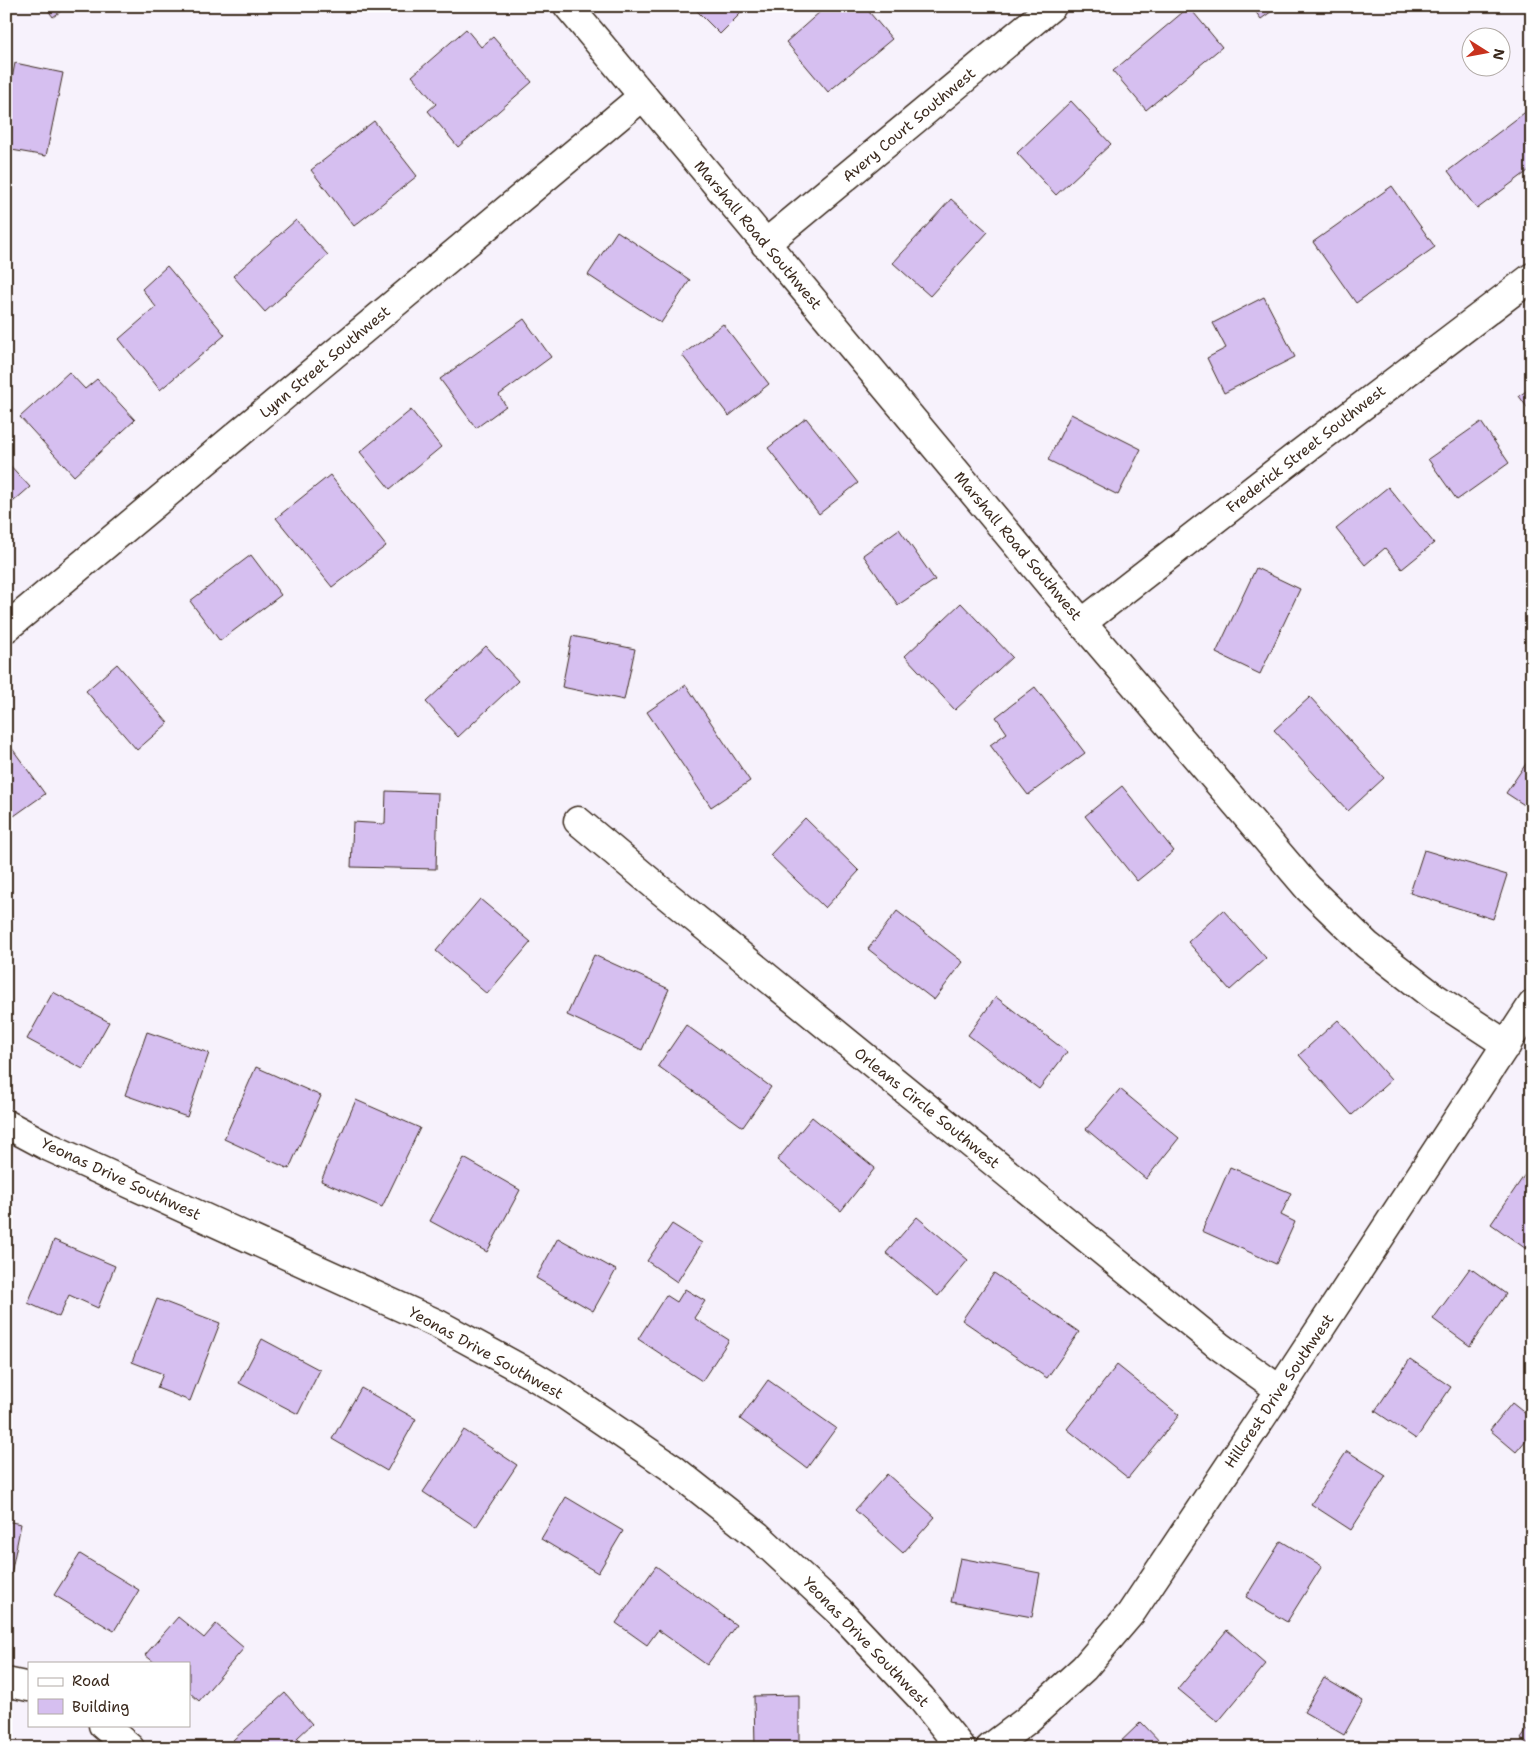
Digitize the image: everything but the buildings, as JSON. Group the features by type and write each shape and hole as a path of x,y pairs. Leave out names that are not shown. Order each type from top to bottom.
{"street":[{"name":"Marshall Road Southwest","path":"568,6 1082,623 1308,888 1367,945 1434,997 1507,1045"},
{"name":"Avery Court Southwest","path":"765,244 1052,6"},
{"name":"Lynn Street Southwest","path":"6,628 643,96"},
{"name":"Frederick Street Southwest","path":"1082,623 1286,464 1532,277"},
{"name":"Orleans Circle Southwest","path":"578,821 689,914 1219,1346 1280,1390"},
{"name":"Hillcrest Drive Southwest","path":"990,1748 1026,1721 1084,1668 1131,1614 1532,1005"},
{"name":"Yeonas Drive Southwest","path":"6,1124 49,1148 438,1324 562,1393 672,1468 758,1536 839,1610 921,1698 961,1748"},
{"path":"6,1682 28,1687"},
{"path":"104,1726 130,1748"}]}
